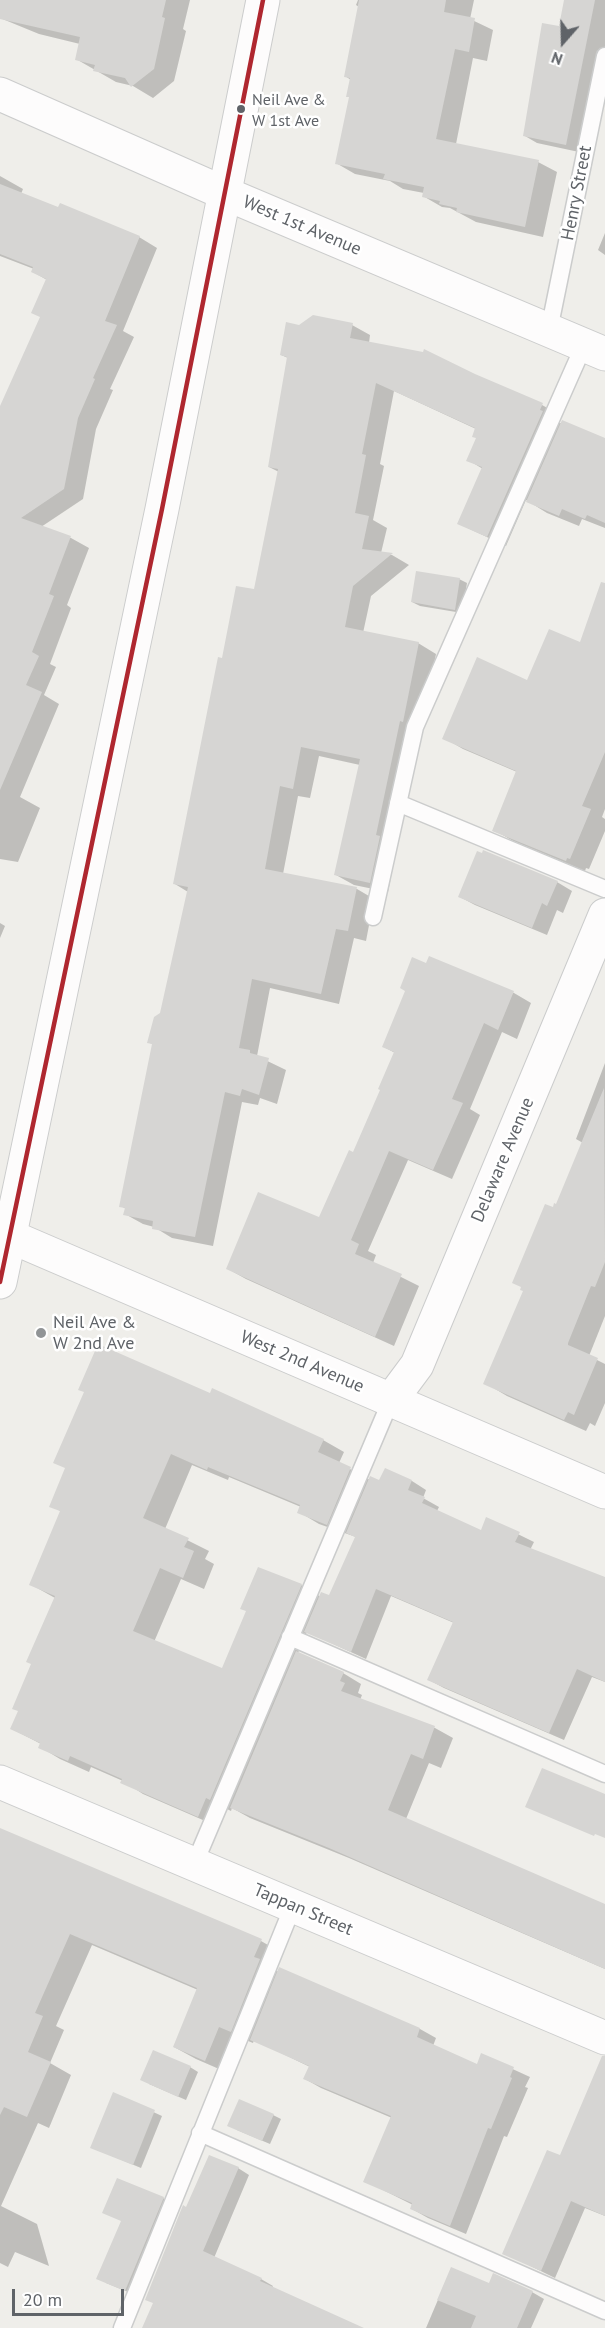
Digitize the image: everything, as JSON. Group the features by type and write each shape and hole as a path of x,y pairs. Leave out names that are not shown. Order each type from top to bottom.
{"street":[{"path":"0,1282 5,1234 162,509 263,0"},
{"name":"West 1st Avenue","path":"0,94 224,193 595,350"},
{"name":"Delaware Avenue","path":"390,1400 417,1365 605,915"},
{"name":"West 2nd Avenue","path":"5,1234 605,1492"},
{"name":"Tappan Street","path":"0,1782 605,2038"}],"lane":[{"name":"Henry Street","path":"549,330 605,56"},
{"path":"373,917 415,727 595,350"},
{"path":"398,802 605,889"},
{"path":"194,1864 390,1400"},
{"path":"290,1637 605,1774"},
{"path":"122,2328 292,1906"},
{"path":"200,2133 605,2310"}],"building":[{"path":"0,0 166,0 162,17 165,18 154,69 131,87 125,78 93,71 95,65 75,60 80,37 0,19"},
{"path":"359,0 446,0 444,12 475,18 469,52 455,49 436,139 539,160 525,227 456,212 457,208 422,197 424,187 383,179 385,174 335,164 349,97 346,97 350,78 344,77"},
{"path":"564,0 595,0 566,145 523,136 542,23 559,26"},
{"path":"0,184 58,207 60,203 140,236 105,321 117,325 78,418 64,489 21,518 71,536 49,594 54,596 32,652 39,656 26,685 42,692 0,790 0,406 40,317 31,313 46,279 31,272 33,267 0,254"},
{"path":"313,315 353,323 350,338 423,352 424,349 543,403 540,410 543,411 487,537 457,524 482,467 466,461 476,438 472,437 475,428 376,383 362,454 366,455 355,513 369,516 362,549 393,553 353,586 345,627 419,642 376,835 380,836 370,883 334,875 360,759 301,747 293,789 280,786 265,869 357,887 348,931 336,929 321,994 252,979 239,1048 269,1058 259,1095 242,1089 240,1096 225,1092 195,1237 152,1229 153,1221 123,1215 125,1208 119,1207 152,1044 147,1043 154,1017 160,1013 188,887 173,884 218,657 222,658 236,586 254,589 278,469 268,467 287,357 280,355 286,322 299,325"},
{"path":"562,420 605,438 605,523 587,515 585,519 562,509 559,516 526,502"},
{"path":"416,571 460,578 455,610 411,602"},
{"path":"601,582 605,583 605,752 582,806 591,809 570,859 567,858 566,861 492,831 516,771 442,739 477,657 527,680 549,629 580,642"},
{"path":"483,850 558,881 547,906 542,903 532,928 458,897 477,851 482,853"},
{"path":"429,956 514,991 498,1030 484,1023 452,1099 463,1103 433,1170 389,1151 351,1240 359,1244 355,1254 402,1274 375,1337 226,1269 258,1192 319,1217 349,1150 353,1152 394,1052 382,1047 405,991 400,988 412,957 426,963"},
{"path":"604,1088 605,1262 595,1287 591,1286 568,1343 598,1358 574,1415 568,1412 564,1420 483,1384 523,1291 520,1290 521,1287 512,1283 545,1204 553,1207 554,1203 556,1204"},
{"path":"98,1344 210,1393 212,1388 324,1439 318,1452 351,1467 327,1525 297,1513 300,1505 171,1454 143,1518 189,1538 184,1547 194,1551 183,1578 160,1568 133,1631 222,1668 246,1611 240,1609 258,1567 302,1584 210,1800 206,1798 198,1817 120,1783 122,1779 70,1756 68,1761 38,1748 40,1743 10,1729 18,1711 12,1709 31,1664 26,1662 55,1596 29,1585 60,1511 49,1507 65,1468 53,1463 84,1392 78,1390"},
{"path":"385,1468 412,1480 408,1490 425,1497 422,1503 481,1530 486,1517 520,1532 515,1542 605,1577 605,1682 577,1669 549,1733 427,1680 453,1622 376,1589 351,1652 304,1632 321,1592 329,1595 355,1537 346,1533 370,1476 379,1480"},
{"path":"296,1651 344,1672 340,1681 345,1683 341,1691 435,1726 423,1759 411,1754 388,1810 605,1904 605,1969 329,1848 230,1808"},
{"path":"542,1768 605,1794 605,1838 595,1834 594,1836 525,1807"},
{"path":"0,1828 262,1939 254,1957 260,1959 231,2032 219,2027 205,2061 173,2047 197,1988 70,1934 35,2013 43,2016 28,2052 51,2062 27,2117 4,2107 0,2115"},
{"path":"279,1967 420,2028 417,2037 477,2064 481,2053 514,2067 510,2077 512,2078 491,2129 488,2128 450,2226 410,2209 412,2203 363,2182 391,2116 303,2079 309,2066 250,2040"},
{"path":"153,2050 191,2066 178,2097 140,2080"},
{"path":"602,2056 605,2056 605,2216 571,2201 541,2271 502,2254 547,2150 560,2155"},
{"path":"113,2092 155,2110 133,2165 90,2148"},
{"path":"239,2099 274,2114 262,2141 227,2126"},
{"path":"209,2155 239,2167 203,2251 262,2278 260,2281 364,2328 142,2328 153,2303 145,2300 183,2205 186,2207"},
{"path":"117,2178 164,2197 125,2291 96,2279 121,2221 102,2213"},
{"path":"451,2267 489,2283 493,2273 533,2291 517,2328 471,2328 476,2316 437,2300"}],"transit line":[{"path":"0,1282 162,509 263,0"}],"place":[{"name":"Neil Ave & W 1st Ave","path":"241,109"},
{"name":"Neil Ave & W 2nd Ave","path":"41,1333"}]}
